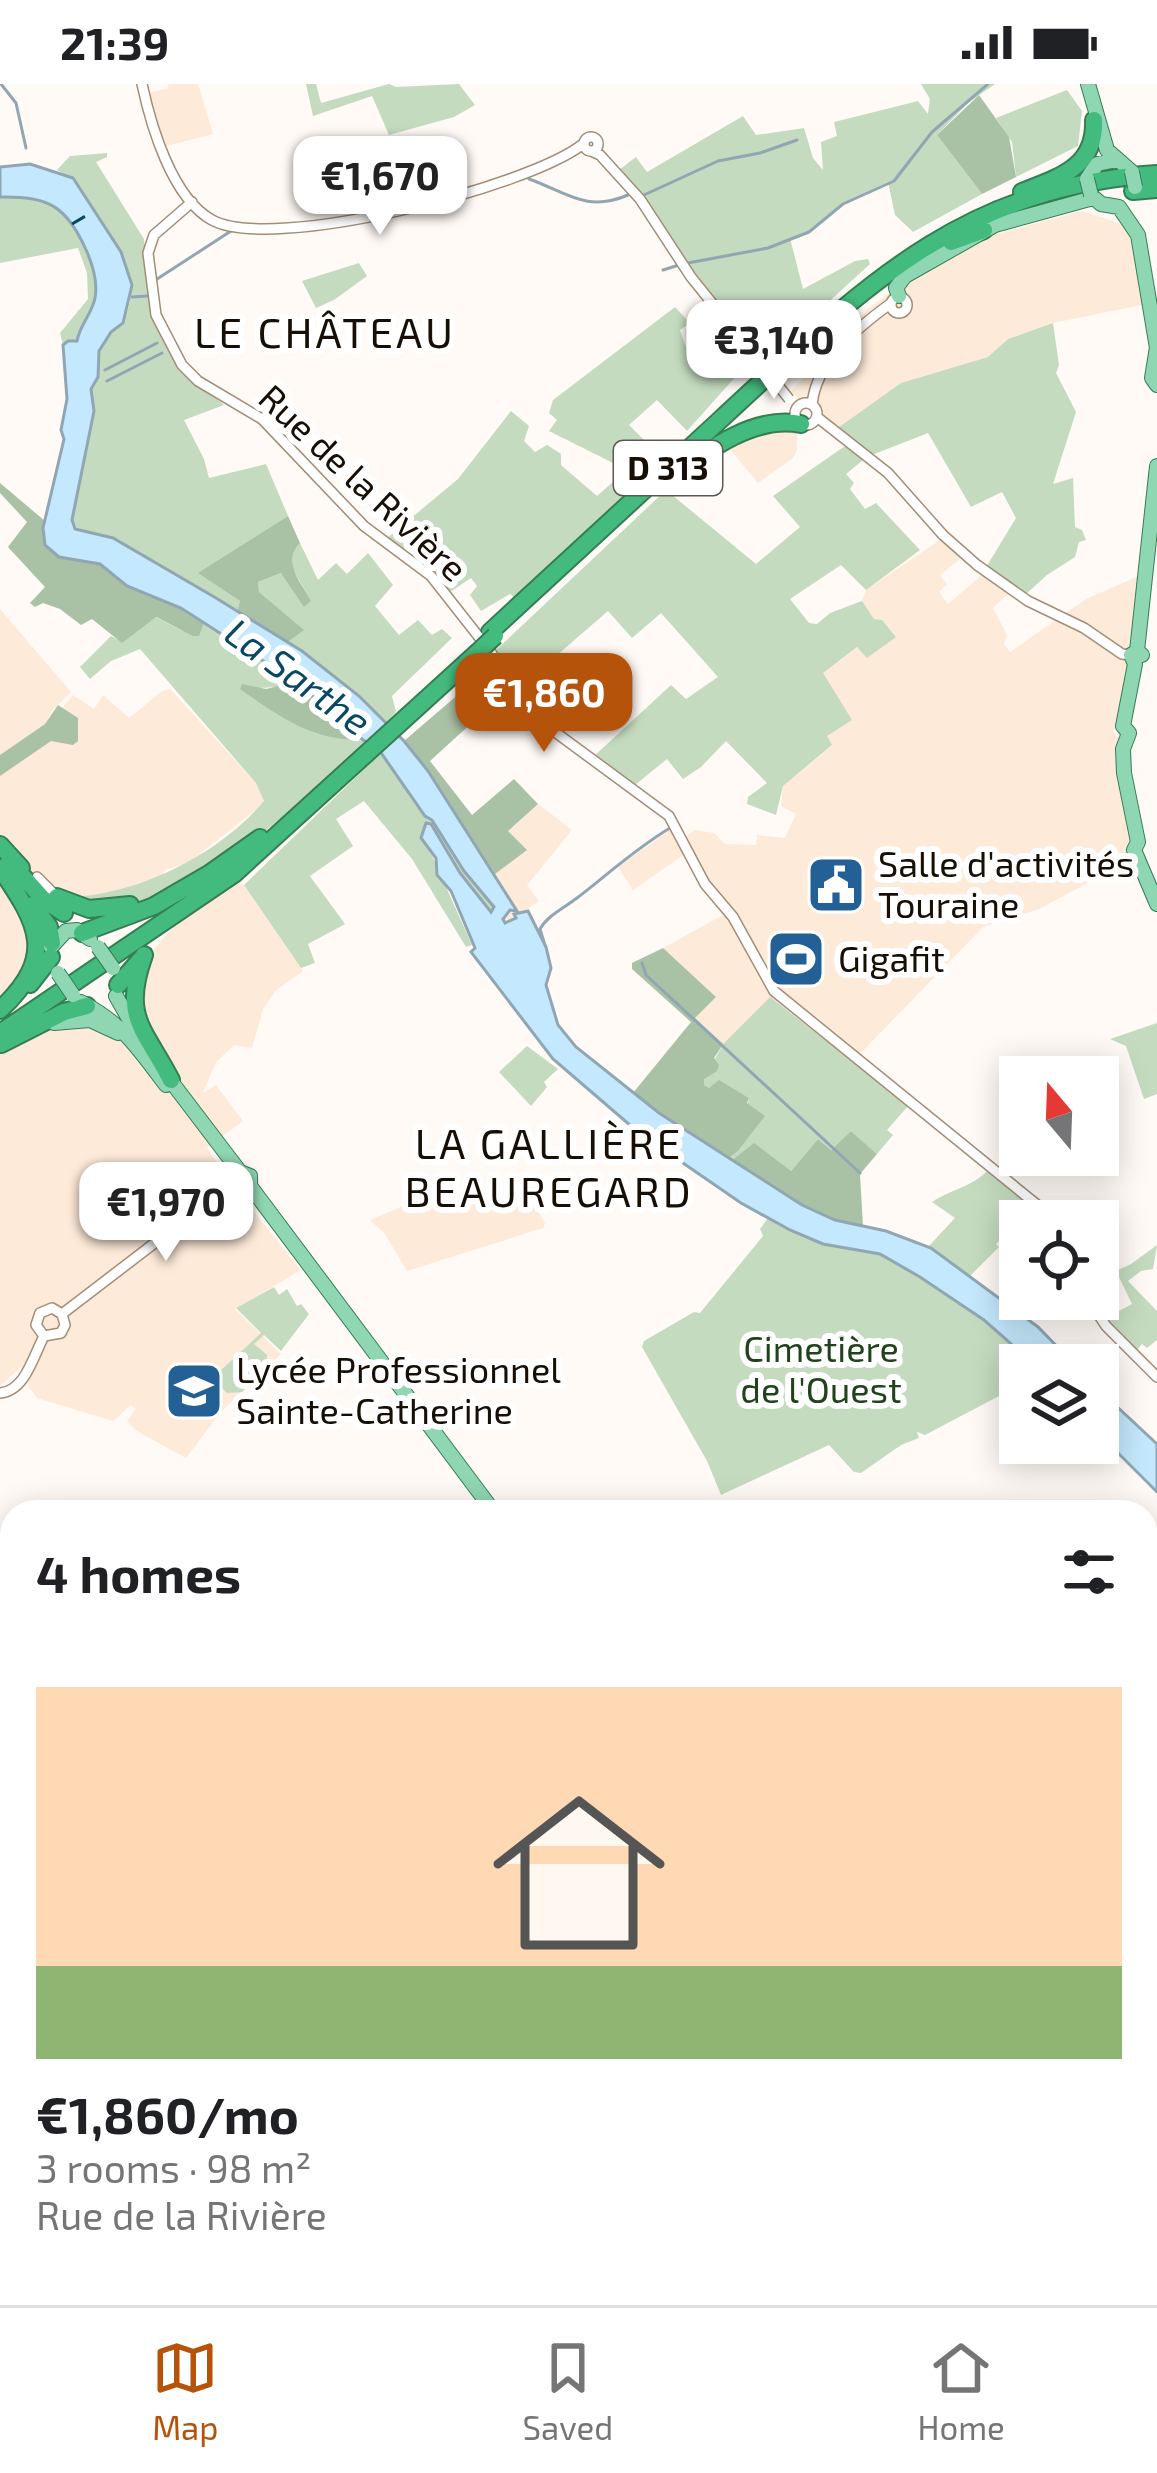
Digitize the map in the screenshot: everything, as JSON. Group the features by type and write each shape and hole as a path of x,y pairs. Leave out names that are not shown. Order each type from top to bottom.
{"highway":[{"path":"984,230 916,254 916,247 960,221 1063,177 1085,158 1095,137 1094,120"},
{"path":"1129,179 1157,164"},
{"name":"D 313","path":"493,634 846,305 916,254 982,217 1044,195 1109,179 1157,180"},
{"path":"1129,179 1157,180"},
{"path":"1033,188 1092,182"},
{"name":"D 313","path":"0,1029 240,860 916,254"},
{"path":"636,508 718,445 807,410"},
{"name":"D 313","path":"0,1029 234,874 352,762"},
{"name":"D 313","path":"77,931 154,906 285,820"},
{"path":"2,857 43,899 68,915 119,918"},
{"path":"2,857 42,906 77,931"},
{"path":"0,1010 53,957 49,927 2,857"},
{"path":"0,1010 31,975 38,945 30,914 2,857"},
{"name":"D 313","path":"2,857 37,877"},
{"name":"D 313","path":"57,897 78,908 110,909 153,899 209,874"},
{"path":"116,983 204,895"},
{"path":"144,955 135,987 137,1019 168,1082"},
{"path":"0,1046 85,1003"}],"main road":[{"path":"1085,84 1099,141 1092,182"},
{"path":"1085,84 1107,150 1129,179 1143,236 1148,300"},
{"path":"891,305 904,276 984,230 1052,207 1092,182 1129,179"},
{"path":"1115,206 1129,179"},
{"path":"1092,182 1135,227 1157,348 1156,379"},
{"path":"1052,207 1088,208 1122,220 1133,235 1143,274"},
{"path":"1157,466 1122,739 1140,850 1157,904"},
{"path":"1140,850 1157,892"},
{"path":"154,1069 123,1029 85,1003 53,957 59,934 77,931 98,946 134,1033 240,1183 481,1500"},
{"path":"85,1003 107,1005 116,983"},
{"path":"0,1046 54,1023 82,1019 113,1029 168,1082"}],"street":[{"path":"142,84 159,145 192,202 213,221 230,225 271,227 361,218 482,190 588,150 640,199 691,277 788,399 888,472 962,553 1015,592 1122,654 1134,656"},
{"name":"Rue de la Rivière","path":"192,202 154,235 148,253 156,315 182,365 198,381 251,410 364,526 431,576 490,651 532,715 652,802 680,831 704,884 733,917 774,991 1031,1200"},
{"path":"807,410 828,362 891,305"},
{"name":"D 313","path":"37,877 57,897"},
{"path":"62,1314 240,1183"},
{"path":"52,1308 62,1314 65,1324 61,1333 44,1336 36,1325 40,1313 52,1308"},
{"path":"1102,1320 1157,1377"},
{"path":"0,1391 24,1372 44,1336"}],"shaded area":[{"path":"169,84 198,84 213,134 162,147 148,99 151,92 167,89"},
{"path":"1082,211 1127,230 1135,246 1146,304 1053,323 1008,339 988,357 901,383 835,430 815,403 800,400 791,391 869,308 936,259 974,240"},
{"path":"785,425 797,433 797,450 758,483 730,449"},
{"path":"943,538 961,558 940,575 947,584 939,592 948,604 983,574 1009,593 993,608 1010,652 1086,599 1141,575 1120,721 1113,732 1122,741 1134,828 1131,860 1039,909 983,927 854,1060 770,997 723,1044 695,1018 715,996 663,948 725,914 685,854 633,890 618,867 673,828 682,839 695,830 714,833 725,844 756,845 757,835 785,838 796,814 781,806 783,786 832,746 826,737 822,673 858,647 896,637 882,620 874,619 862,601 866,590"},
{"path":"0,609 71,692 45,724 0,755"},
{"path":"170,689 257,784 262,805 188,863 165,870 159,879 133,885 128,894 108,899 106,894 66,897 34,875 0,838 0,768 73,695 94,709 103,695 129,718"},
{"path":"538,804 572,830 527,885 539,901 505,924 503,919 512,909 495,874 526,850 508,831"},
{"path":"0,874 37,946 0,1005"},
{"path":"236,881 244,885 303,971 276,990 263,1009 252,1048 234,1045 216,1062 203,1093 216,1085 243,1121 207,1148 301,1270 235,1309 281,1354 220,1413 186,1458 137,1431 127,1421 136,1409 131,1405 113,1421 37,1398 28,1386 31,1373 21,1367 0,1386 0,1053 65,1023 107,1029 139,1021 148,956 182,917"},
{"path":"455,1184 463,1206 486,1200 500,1204 526,1192 545,1223 543,1228 407,1271 385,1234 370,1220"}],"green space":[{"path":"306,84 316,84 321,103 389,84 459,84 475,105 454,117 389,135 372,96 313,116"},
{"path":"921,84 995,84 937,135 982,194 913,232 895,215 888,182 841,204 808,231 790,238 803,289 855,261 868,259 870,264 765,360 696,279 619,170 636,157 647,172 743,116 756,135 804,128 813,158 823,170 821,142 837,136 834,122 918,101 928,114 930,99"},
{"path":"1067,90 1082,111 1078,146 1016,177 1012,142 996,118"},
{"path":"979,95 1009,137 1016,177 982,194 937,135"},
{"path":"107,153 96,162 144,239 151,309 169,352 182,370 224,405 184,420 209,478 266,464 288,516 199,573 240,601 237,612 113,538 81,533 72,523 94,411 91,389 98,377 99,351 123,323 131,293 127,268 115,245 77,185 57,170 70,156"},
{"path":"30,196 64,212 89,253 95,299 79,342 70,340 63,345 60,333 88,299 87,273 78,248 0,263 0,197"},
{"path":"359,263 367,276 316,308 302,281"},
{"path":"675,307 690,323 680,330 688,353 693,351 706,365 718,354 737,367 738,374 687,431 657,400 629,425 662,458 644,472 633,473 549,431 557,420 549,413 553,400"},
{"path":"1053,323 1056,373 1076,412 1053,484 1073,478 1075,527 1086,540 1079,542 1075,557 1026,594 985,569 1016,518 1002,492 971,507 928,433 872,455 835,430 901,383 988,357 1008,339"},
{"path":"511,411 529,426 524,441 535,452 547,445 561,454 561,465 597,496 623,473 640,482 516,599 510,594 481,611 470,595 477,586 471,578 450,592 423,564 433,549 417,536 402,551 386,539 458,479"},
{"path":"845,446 863,460 846,474 854,483 850,489 865,509 876,503 920,550 866,590 841,565 790,599 809,623 817,624 830,613 862,601 874,619 882,620 896,637 867,658 857,647 823,673 852,720 827,736 832,745 783,786 776,815 747,804 748,797 767,783 726,741 683,779 667,759 635,785 593,757 671,685 686,699 718,677 661,613 632,638 608,611 519,688 495,651 666,490 756,564 800,527 773,496"},
{"path":"0,483 45,521 44,544 59,557 100,564 127,586 181,608 204,623 199,636 156,617 122,643 92,619 81,625 60,609 43,603 35,607 30,603 45,587 8,547 27,522 0,493"},
{"path":"288,516 300,543 292,565 311,601 304,607 281,573 258,582 259,592 304,630 288,642 237,612 240,601 198,573"},
{"path":"300,543 318,580 336,563 347,574 368,553 393,585 375,606 399,635 418,620 432,635 442,629 452,638 392,696 396,712 386,723 336,677 288,642 303,630 259,592 258,582 281,573 311,601 290,564 292,551"},
{"path":"155,617 183,631 200,631 204,623 297,682 241,689 284,718 328,736 365,741 283,817 211,869 142,902 100,906 66,897 120,889 174,869 224,839 264,801 256,783 140,649 111,661 90,679 80,667 111,636 122,642"},
{"path":"496,662 510,688 430,761 472,815 514,779 538,804 508,831 527,850 495,874 404,741"},
{"path":"297,682 363,740 312,732 240,689 242,684 266,689"},
{"path":"58,705 78,718 78,741 73,745 51,741 0,776 0,755 45,724"},
{"path":"381,753 494,908 492,912 460,873 431,825 426,842 472,945 466,947 412,859 364,801 336,819 353,846 310,876 345,924 308,944 315,963 301,968 244,885"},
{"path":"663,948 716,997 695,1018 723,1044 714,1058 717,1071 704,1079 704,1085 709,1088 719,1080 749,1098 747,1103 765,1116 726,1160 633,1093 691,1022 632,969 632,963"},
{"path":"770,997 909,1105 887,1130 893,1135 877,1154 851,1131 831,1150 818,1139 791,1171 740,1156 726,1160 737,1152 749,1098 719,1081 709,1088 703,1085 704,1079 723,1044"},
{"path":"1157,1023 1157,1094 1144,1099 1126,1046 1110,1039"},
{"path":"527,1046 558,1069 544,1082 547,1087 531,1106 499,1072"},
{"path":"851,1131 877,1154 860,1174 863,1226 822,1216 730,1162 754,1143 791,1171 818,1139 831,1150"},
{"path":"987,1171 1025,1200 999,1200 999,1247 969,1277 928,1247 955,1218 932,1202"},
{"name":"Cimetière de l'Ouest","path":"768,1218 823,1244 874,1252 984,1320 1011,1344 999,1344 999,1396 925,1435 917,1432 919,1438 861,1473 854,1472 829,1445 721,1495 707,1461 642,1347 644,1341 700,1313 763,1236 760,1229"},
{"path":"1157,1245 1153,1269 1128,1281 1157,1311 1157,1340 1136,1351 1105,1320 1119,1320 1119,1311 1132,1304 1119,1277 1119,1269"},
{"path":"274,1287 279,1295 287,1289 297,1306 301,1304 309,1314 281,1351 264,1335 254,1344 267,1355 266,1371 242,1392 227,1393 218,1384 218,1373 261,1333 236,1308"}],"water":[{"name":"La Sarthe","path":"30,164 73,178 121,252 132,285 123,323 99,351 98,377 91,389 94,411 72,520 75,529 113,538 302,651 359,696 404,741 517,911 510,910 505,923 516,918 514,914 528,911 546,947 551,968 546,985 558,1025 576,1047 659,1113 802,1205 835,1220 886,1231 931,1248 999,1298 999,1320 1029,1320 1055,1344 1011,1344 984,1320 880,1254 823,1244 790,1230 741,1203 638,1132 553,1059 471,952 475,948 451,891 437,875 436,858 421,838 426,823 491,912 494,907 377,747 296,682 181,608 127,586 100,564 59,557 45,545 43,528 64,439 63,345 77,341 96,286 87,252 64,214 44,202 0,197 0,167"},
{"path":"1119,1409 1157,1444 1157,1492 1119,1454"}],"waterway":[{"path":"1,84 16,103 26,148"},
{"path":"688,263 768,248 809,232 843,204 894,181 932,132 988,84"},
{"path":"644,195 718,161 797,140"},
{"path":"529,179 588,201 628,195"},
{"path":"154,281 231,231"},
{"path":"663,270 679,265"},
{"path":"132,297 148,296"},
{"path":"105,370 157,343"},
{"path":"107,381 162,353"},
{"path":"544,942 540,929 547,920 670,828"},
{"path":"642,963 646,975 860,1173"}],"ferry route":[{"path":"72,224 94,211"}],"place":[{"name":"Salle d'activités Touraine","path":"836,885"},
{"name":"Gigafit","path":"796,959"},
{"name":"Lycée Professionnel Sainte-Catherine","path":"194,1391"}],"district":[{"name":"LE CHÂTEAU","path":"325,333"},
{"name":"LA GALLIÈRE BEAUREGARD","path":"549,1168"}]}
